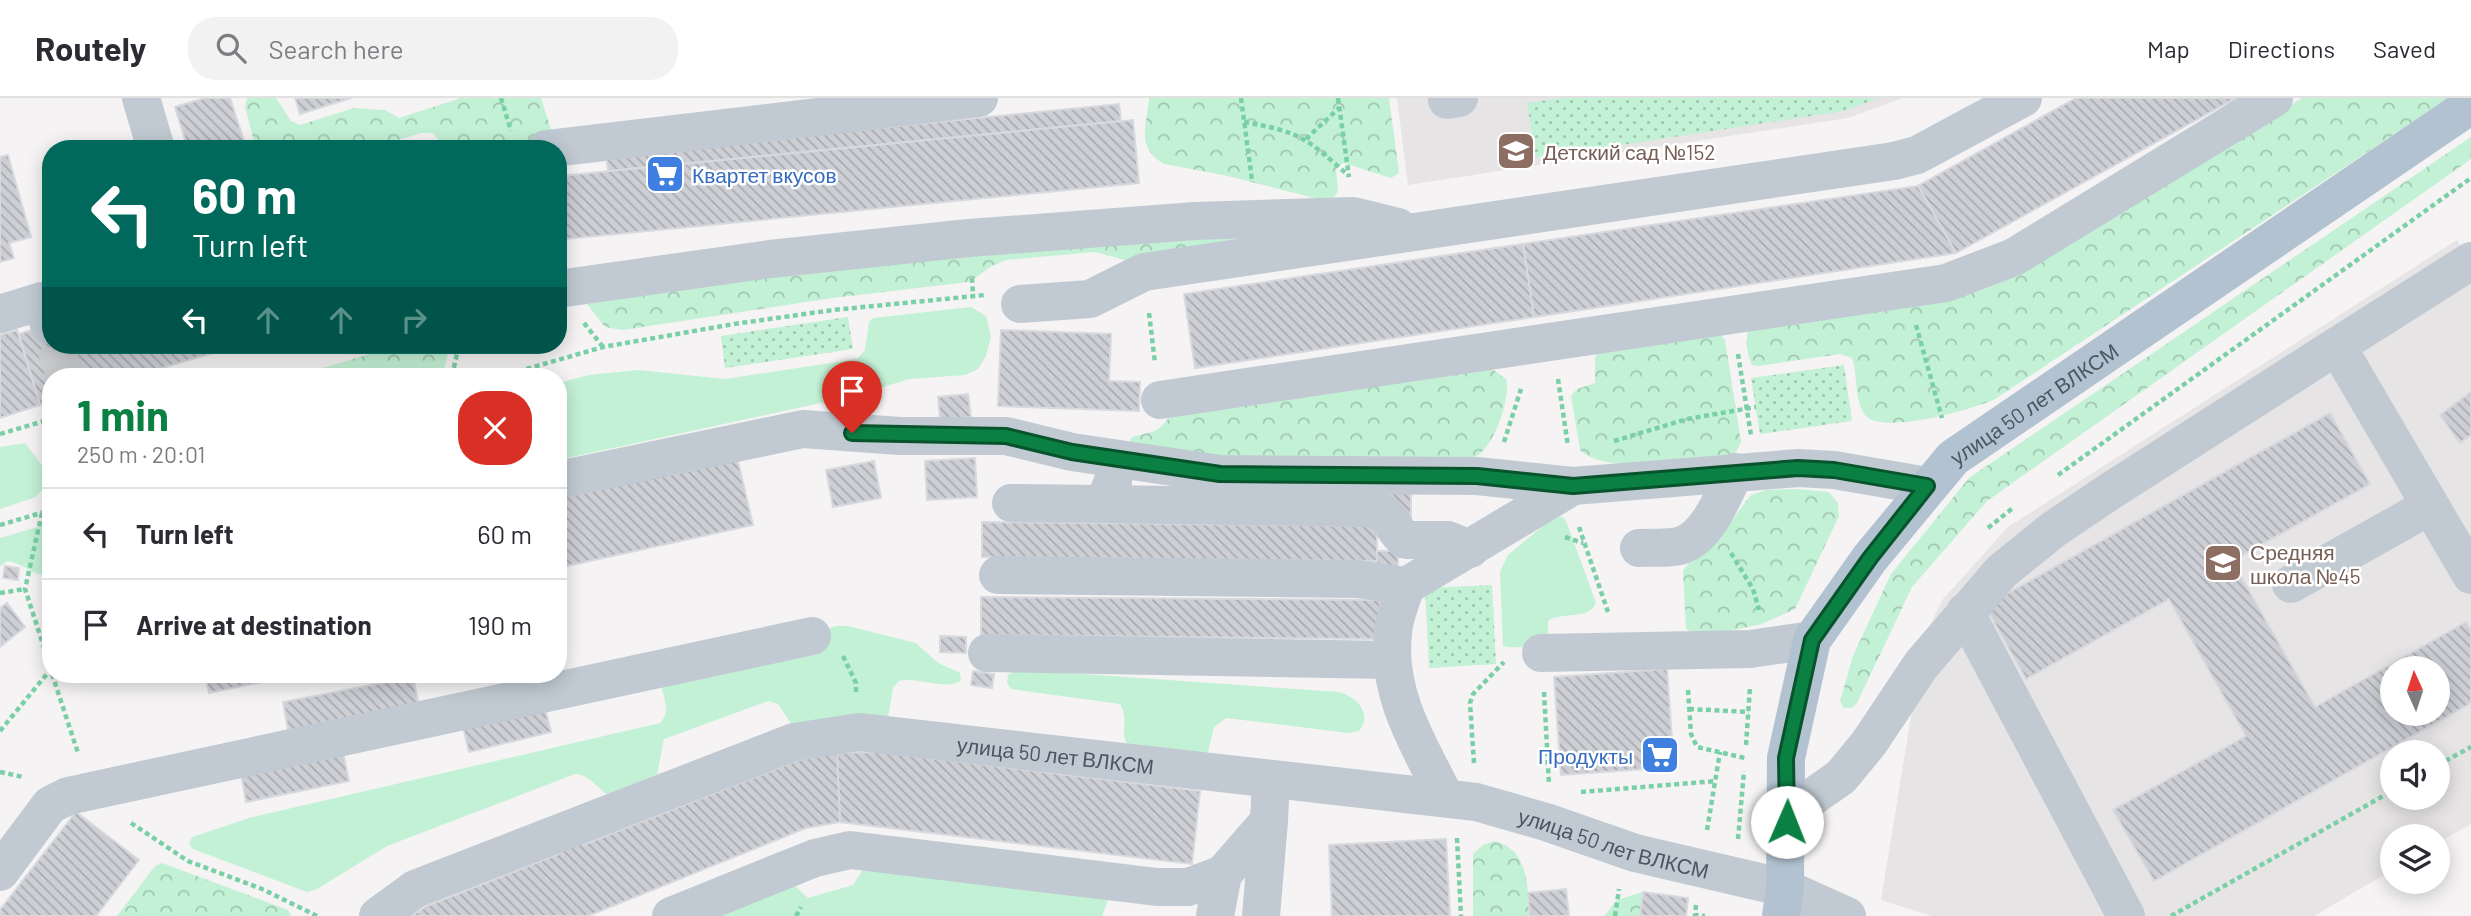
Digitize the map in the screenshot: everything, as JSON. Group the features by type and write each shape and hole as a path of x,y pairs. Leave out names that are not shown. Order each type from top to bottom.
{"main road":[{"name":"улица 50 лет ВЛКСМ","path":"1783,902 1786,758 1812,640 1870,558 1927,486 1953,458 2471,105"}],"street":[{"path":"141,98 153,140"},
{"path":"549,140 979,98"},
{"path":"1020,304 1090,299 1144,272 1894,162 1917,155 2023,98"},
{"path":"1158,388 1732,315 1946,283 2014,257 2274,98"},
{"path":"567,288 770,259 969,238 1257,217 1353,216 1419,232"},
{"path":"1787,800 1811,798 1842,777 1869,743 1921,665 1965,612 2002,571 2054,529 2471,261"},
{"path":"0,314 42,301"},
{"path":"2337,346 2471,575"},
{"path":"567,478 803,429 900,436 1006,436 1072,452 1220,474 1477,476 1575,503"},
{"path":"1104,504 1122,459"},
{"path":"998,575 1358,579 1406,586 1470,549 1575,503 1735,472 1834,470 1927,486"},
{"path":"1639,548 1680,546 1690,541 1707,523 1735,472"},
{"path":"1011,503 1368,508 1382,511 1391,518 1401,537 1406,540 1448,540 1470,549"},
{"path":"2291,584 2430,506"},
{"path":"1406,586 1393,631 1391,660 1395,689 1405,715 1450,798"},
{"path":"1965,612 2126,916"},
{"path":"0,872 50,805 68,796 812,636"},
{"path":"1525,655 1750,649 1812,640"},
{"path":"987,653 1391,660"},
{"name":"улица 50 лет ВЛКСМ","path":"378,916 415,889 794,742 859,732 1450,798 1546,822 1635,853 1701,868 1783,902"},
{"path":"1261,916 1271,779"},
{"path":"671,916 815,858 850,850 1148,906 1223,874 1269,821"},
{"path":"1215,916 1223,874"},
{"path":"1783,902 1847,916"}],"path":[{"path":"501,98 528,140"},
{"path":"1241,98 1257,217"},
{"path":"1244,122 1284,129 1306,139 1349,176 1338,98"},
{"path":"1306,139 1340,107"},
{"path":"972,272 973,295"},
{"path":"1906,291 1953,458"},
{"path":"530,368 603,347 833,310 973,295 988,295 1020,304"},
{"path":"1148,308 1158,388"},
{"path":"1732,315 1746,408"},
{"path":"1500,452 1521,388"},
{"path":"1560,394 1565,427"},
{"path":"1608,443 1687,419 1756,407"},
{"path":"0,434 42,422"},
{"path":"1575,503 1612,622"},
{"path":"0,525 42,513 25,589 42,643"},
{"path":"1707,523 1742,566 1753,589 1761,617 1750,649"},
{"path":"0,593 25,589"},
{"path":"812,636 830,644 846,659 856,683 859,732"},
{"path":"1685,650 1691,734 1697,747 1745,758"},
{"path":"1473,742 1470,703 1473,694 1525,655 1550,787 1556,793"},
{"path":"0,731 42,682"},
{"path":"55,683 91,791 151,839 188,861 262,889 317,916"},
{"path":"1689,709 1749,712"},
{"path":"2450,758 2471,747"},
{"path":"1701,868 1720,752"},
{"path":"1569,792 1716,781"},
{"path":"1450,798 1461,916"},
{"path":"2171,916 2380,798"},
{"path":"1695,915 1705,916"}],"shaded area":[{"name":"Детский сад №152","path":"1397,98 1902,98 1848,118 1408,185"},
{"name":"Средняя школа №45","path":"2457,240 2471,263 2471,824 2450,836 2450,824 2380,824 2380,877 2314,916 1932,916 1881,900 1924,637 1943,599 2008,527"}],"green space":[{"path":"247,98 276,98 291,121 300,125 354,108 385,110 399,118 461,98 541,98 552,132 549,139 544,140 439,140 432,133 421,133 398,140 254,140 245,107"},
{"path":"1149,98 1389,98 1399,173 1391,178 1343,163 1336,169 1338,191 1334,197 1322,200 1228,176 1164,164 1149,150 1146,143 1145,126"},
{"path":"1563,98 1879,98 1844,111 1536,158 1527,103"},
{"path":"2302,98 2449,98 1995,399 1928,419 1889,423 1874,421 1865,415 1862,409 1852,358 1840,354 1752,365 1747,348 1748,331 2019,271"},
{"path":"2471,137 2471,159 1987,501 1912,587 1857,703 1852,708 1844,708 1840,701 1853,656 1891,574 1969,478"},
{"path":"1279,234 1135,263 1095,252 1006,260 969,282 832,298 623,330 605,327 587,304 771,269"},
{"path":"971,307 986,316 991,337 986,356 978,369 965,375 909,379 857,395 567,458 567,381 589,375 638,370 725,379 857,359 865,350 869,322 873,318"},
{"path":"848,317 853,349 725,368 721,336"},
{"path":"1720,334 1725,340 1741,442 1735,454 1654,464 1632,464 1611,463 1593,458 1580,450 1571,396 1577,389 1595,383 1595,358 1599,350"},
{"path":"370,354 448,354 444,368 323,368"},
{"path":"1844,365 1852,421 1760,434 1751,378"},
{"path":"1492,369 1506,379 1506,398 1494,435 1481,453 1474,457 1233,459 1130,443 1131,438 1156,430 1171,415"},
{"path":"25,443 42,465 42,490 36,497 0,509 0,447"},
{"path":"1766,490 1829,492 1838,503 1839,516 1795,609 1762,624 1709,635 1696,635 1686,629 1683,571 1693,557 1731,521 1751,495"},
{"path":"1555,516 1563,517 1567,523 1596,603 1587,612 1560,616 1548,621 1548,639 1544,642 1527,647 1503,646 1500,572 1508,555"},
{"path":"42,526 42,574 7,561 0,567 0,538"},
{"path":"1492,585 1496,664 1429,668 1425,588"},
{"path":"836,626 848,626 916,643 938,663 960,673 961,680 948,685 915,680 899,681 893,688 888,717 792,725 778,704 768,701 664,739 657,775 612,797 586,777 575,774 387,846 317,889 307,892 193,849 189,844 192,837 249,818 660,723 666,710 661,685"},
{"path":"1025,670 1339,692 1352,698 1361,707 1364,713 1363,725 1359,731 1349,733 1226,718 1214,727 1208,752 1200,754 1127,744 1124,714 1120,704 1011,689 1007,683 1008,675"},
{"path":"1494,841 1505,845 1520,860 1527,881 1530,916 1473,916 1473,854 1483,845"},
{"path":"870,859 1108,900 1102,916 691,916 786,877 808,898 853,885"},
{"path":"162,863 288,910 291,916 117,916 155,866"},
{"path":"1643,892 1640,916 1604,916 1617,900"}],"building":[{"path":"205,98 230,98 244,140 185,140 175,107"},
{"path":"295,98 351,98 300,114"},
{"path":"2076,98 2236,98 1956,253 1918,186"},
{"path":"1119,104 1121,121 608,171 606,155"},
{"path":"1133,120 1139,183 567,239 567,175"},
{"path":"8,155 31,237 9,243 14,258 0,262 0,157"},
{"path":"1918,186 1956,253 1534,317 1523,244"},
{"path":"1523,244 1534,317 1195,368 1184,294"},
{"path":"42,327 42,354 209,354 163,368 42,368 40,405 19,334"},
{"path":"17,330 40,405 0,418 0,335"},
{"path":"1001,330 1111,334 1109,381 1140,382 1139,411 998,406"},
{"path":"2471,392 2471,435 2460,443 2440,415"},
{"path":"968,394 971,417 940,420 938,397"},
{"path":"2330,413 2370,484 2232,561 2315,707 2380,670 2380,726 2430,726 2405,740 2380,740 2380,754 2154,881 2113,810 2246,736 2169,599 2026,679 1985,606"},
{"path":"737,457 753,525 567,566 567,495"},
{"path":"975,458 977,497 927,500 925,461"},
{"path":"874,461 881,498 833,507 826,470"},
{"path":"1378,489 1411,489 1411,526"},
{"path":"982,522 1377,526 1377,561 982,557"},
{"path":"1377,551 1398,551 1398,573 1377,573"},
{"path":"5,566 19,568 18,580 3,578"},
{"path":"981,597 1380,600 1380,639 981,635"},
{"path":"7,603 25,627 0,647 0,608"},
{"path":"2466,622 2471,630 2471,703 2450,715 2450,656 2406,656"},
{"path":"940,636 966,637 966,653 940,652"},
{"path":"1667,669 1674,767 1561,775 1554,677"},
{"path":"973,671 994,674 992,688 971,685"},
{"path":"207,683 257,683 209,693"},
{"path":"382,683 414,683 420,710 289,735 283,702"},
{"path":"544,704 551,732 469,752 462,723"},
{"path":"343,752 349,781 246,802 241,773"},
{"path":"878,752 1200,791 1192,864 840,822 837,753"},
{"path":"837,753 840,822 806,828 588,916 411,916 427,906 559,854 555,843 578,833 583,845 799,760"},
{"path":"76,812 139,860 96,916 0,916 0,910"},
{"path":"1446,839 1450,916 1332,916 1329,845"},
{"path":"1566,889 1569,916 1530,916 1528,893"},
{"path":"1643,892 1688,898 1686,916 1640,916"}],"tunnel":[{"path":"58,354 62,368"}],"place":[{"name":"Детский сад №152","path":"1516,151"},
{"name":"Квартет вкусов","path":"665,174"},
{"name":"Средняя школа №45","path":"2223,563"},
{"name":"Продукты","path":"1660,755"}],"route":[{"path":"852,433 1006,436 1072,452 1220,474 1477,476 1573,486 1798,468 1834,470 1927,486 1870,558 1812,640 1786,758 1787,822"}]}
